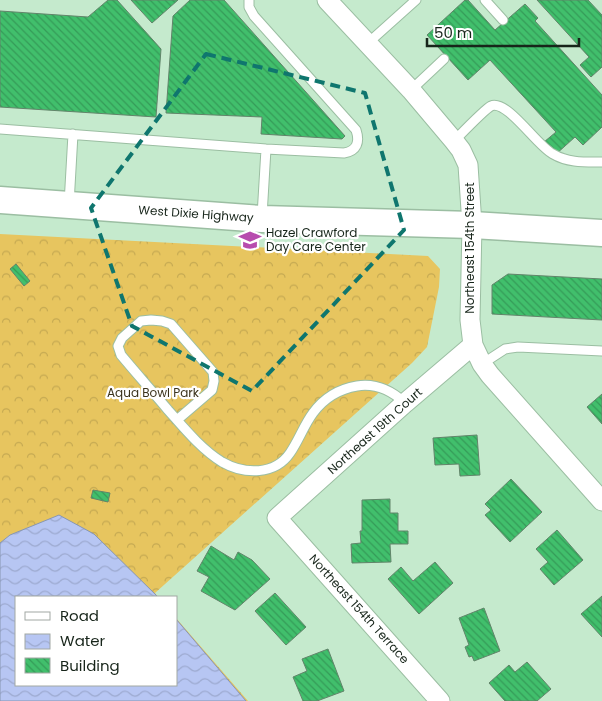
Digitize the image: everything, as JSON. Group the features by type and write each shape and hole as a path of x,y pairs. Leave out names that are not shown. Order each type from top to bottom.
{"main road":[{"name":"West Dixie Highway","path":"0,200 262,219 472,225 602,233"}],"street":[{"name":"Northeast 154th Street","path":"327,0 412,90 461,150 468,166 472,225 470,320 473,345 482,364 602,501"},
{"name":"Northeast 19th Court","path":"277,518 405,403 473,345"},
{"name":"Northeast 154th Terrace","path":"277,518 440,701"}],"lane":[{"path":"0,129 266,149 351,152 357,146 356,130 254,16 249,6 249,0"},
{"path":"368,44 416,0"},
{"path":"485,0 503,20"},
{"path":"412,90 444,60"},
{"path":"454,141 491,106 500,105 508,110 542,147 553,155 565,160 602,162"},
{"path":"69,204 73,134"},
{"path":"262,219 266,149"},
{"path":"177,420 212,390 213,372 171,324 151,320 141,321 122,338 118,346 121,355 177,420 197,442 222,462 236,468 259,472 271,469 289,454 321,404 334,394 348,388 365,385 382,388 396,394 405,403"},
{"path":"482,364 505,349 518,347 602,351"}],"highlighted area":[{"path":"206,54 365,93 404,230 252,391 132,326 91,208"}],"green space":[{"name":"Aqua Bowl Park","path":"0,234 428,256 440,269 439,287 427,347 412,363 155,593 157,596 15,596 15,686 178,686 178,620 248,701 0,701"}],"water":[{"path":"59,515 94,534 157,596 15,596 15,686 178,686 178,621 246,701 0,701 0,543 10,535"}],"building":[{"path":"108,0 117,0 161,49 156,117 0,107 0,11 88,17"},
{"path":"131,0 178,0 152,23"},
{"path":"190,0 224,0 345,136 342,139 261,134 262,117 166,113 173,16"},
{"path":"465,0 468,0 495,30 525,4 538,18 535,21 602,95 602,127 583,145 575,137 555,155 544,142 556,132 490,60 468,80 427,35"},
{"path":"537,0 588,0 602,15 602,67 591,77 580,65 589,57"},
{"path":"16,264 30,281 24,286 10,269"},
{"path":"508,274 602,279 602,320 492,314 492,285"},
{"path":"602,394 602,424 587,407"},
{"path":"477,435 480,475 460,476 459,464 435,465 433,438"},
{"path":"511,479 542,512 510,542 485,515 491,510 485,504"},
{"path":"93,490 110,493 108,502 91,498"},
{"path":"390,499 390,513 398,513 398,531 408,531 408,544 390,544 391,562 352,563 351,544 361,543 362,500"},
{"path":"557,530 583,560 554,585 540,569 548,562 536,549"},
{"path":"211,546 234,560 238,552 252,560 270,579 235,610 201,591 209,577 197,571"},
{"path":"435,562 453,583 419,614 388,579 401,567 413,581"},
{"path":"275,593 306,627 286,645 255,611"},
{"path":"602,596 602,637 581,614"},
{"path":"484,608 500,651 474,661 472,656 469,657 465,647 469,645 459,618"},
{"path":"328,649 344,691 317,701 303,701 293,677 307,671 302,659"},
{"path":"527,662 551,689 537,701 505,701 489,683 509,665 515,672"}],"place":[{"name":"Hazel Crawford Day Care Center","path":"250,240"}]}
